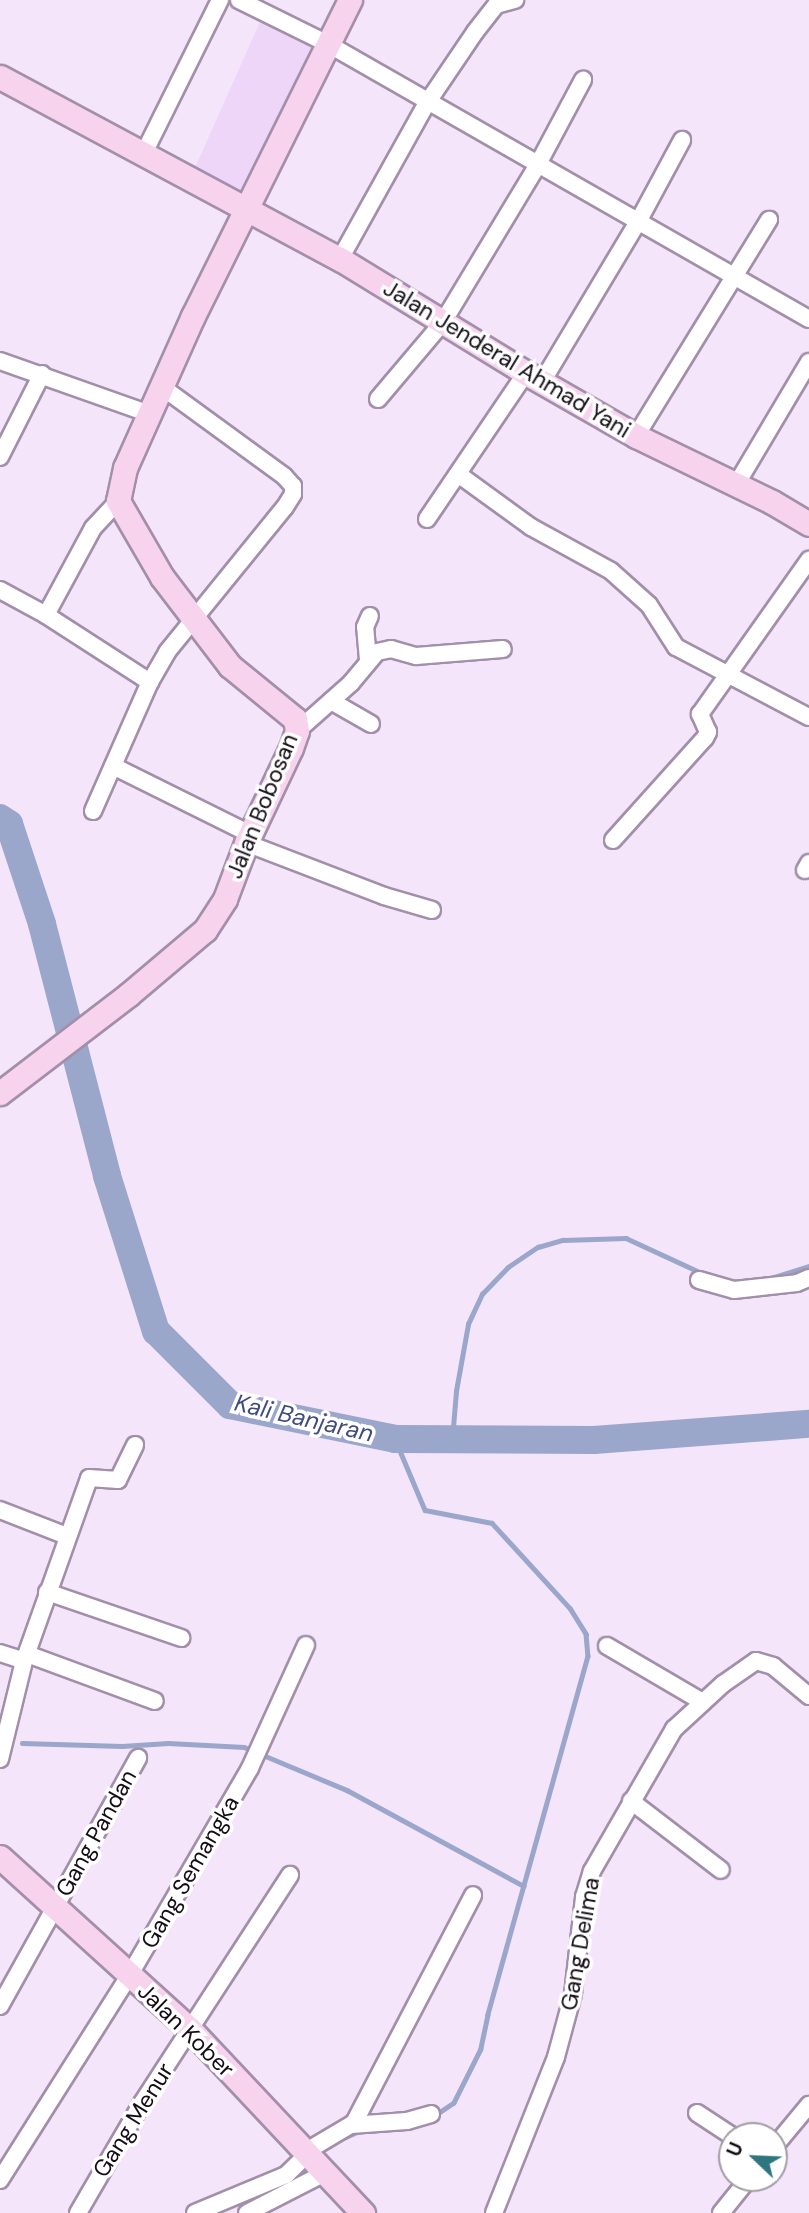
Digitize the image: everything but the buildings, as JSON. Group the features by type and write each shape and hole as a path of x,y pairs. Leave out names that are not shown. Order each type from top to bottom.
{"street":[{"path":"144,153 220,0"},
{"path":"239,0 328,44 537,166 639,220 809,319"},
{"path":"46,615 93,528 118,501 121,480 162,387 246,208 350,0"},
{"path":"340,259 427,103 491,9 516,0"},
{"name":"Jalan Jenderal Ahmad Yani","path":"0,77 340,259 534,378 636,436 772,502"},
{"path":"378,399 443,322 537,166 583,80"},
{"path":"427,519 458,474 534,378 639,220 682,140"},
{"path":"636,436 769,220"},
{"path":"0,360 150,414"},
{"path":"736,485 809,362"},
{"path":"0,457 42,374"},
{"path":"93,811 150,682 167,652 195,621 285,507 293,486 284,476 162,387"},
{"path":"458,474 531,527 611,571 649,605 676,648 809,717"},
{"name":"Jalan Bobosan","path":"4,1089 128,995 205,930 225,899 248,839 297,731 291,714 230,666 162,577 118,501"},
{"path":"772,502 809,509"},
{"path":"772,502 809,524"},
{"path":"613,839 705,738 708,732 700,714 809,560"},
{"path":"0,590 46,615 150,682"},
{"path":"368,660 365,627 370,616"},
{"path":"297,731 331,701 377,652 391,649 416,656 503,649"},
{"path":"331,701 371,724"},
{"path":"113,766 248,839 384,896 432,910"},
{"path":"699,1280 734,1290 797,1283 809,1278"},
{"path":"0,1759 26,1658 66,1536 89,1478 93,1476 118,1480 135,1445"},
{"path":"0,1510 66,1536"},
{"path":"47,1592 181,1638"},
{"name":"Gang Semangka","path":"0,2180 129,1976 250,1768 306,1645"},
{"path":"607,1646 703,1702"},
{"path":"0,1653 26,1658 155,1701"},
{"name":"Gang Delima","path":"494,2213 556,2057 573,1994 584,1897 592,1871 674,1729 703,1702 756,1661 774,1666 809,1696"},
{"name":"Gang Pandan","path":"0,2006 138,1758"},
{"path":"631,1801 721,1870"},
{"name":"Jalan Kober","path":"0,1857 190,2029 363,2213"},
{"name":"Gang Menur","path":"78,2213 87,2192 290,1875"},
{"path":"247,2213 351,2125 473,1895"},
{"path":"788,2130 809,2105"},
{"path":"696,2113 718,2127"},
{"path":"351,2125 407,2121 431,2114"},
{"path":"195,2213 286,2175 312,2160"},
{"path":"721,2213 738,2192"}],"shaded area":[{"path":"263,15 328,44 256,206 191,177"}],"waterway":[{"name":"Kali Banjaran","path":"0,818 9,824 42,924 107,1176 156,1331 230,1405 395,1439 594,1440 809,1424"},
{"path":"452,1439 456,1391 468,1324 482,1294 508,1267 538,1247 563,1240 626,1238 704,1274"},
{"path":"768,1279 809,1266"},
{"path":"395,1439 425,1510 492,1523 570,1608 586,1634 588,1656 488,2015 481,2049 454,2103 435,2116"},
{"path":"22,1743 122,1746 168,1743 244,1747 347,1790 524,1886"},
{"path":"341,2139 359,2131"}]}
